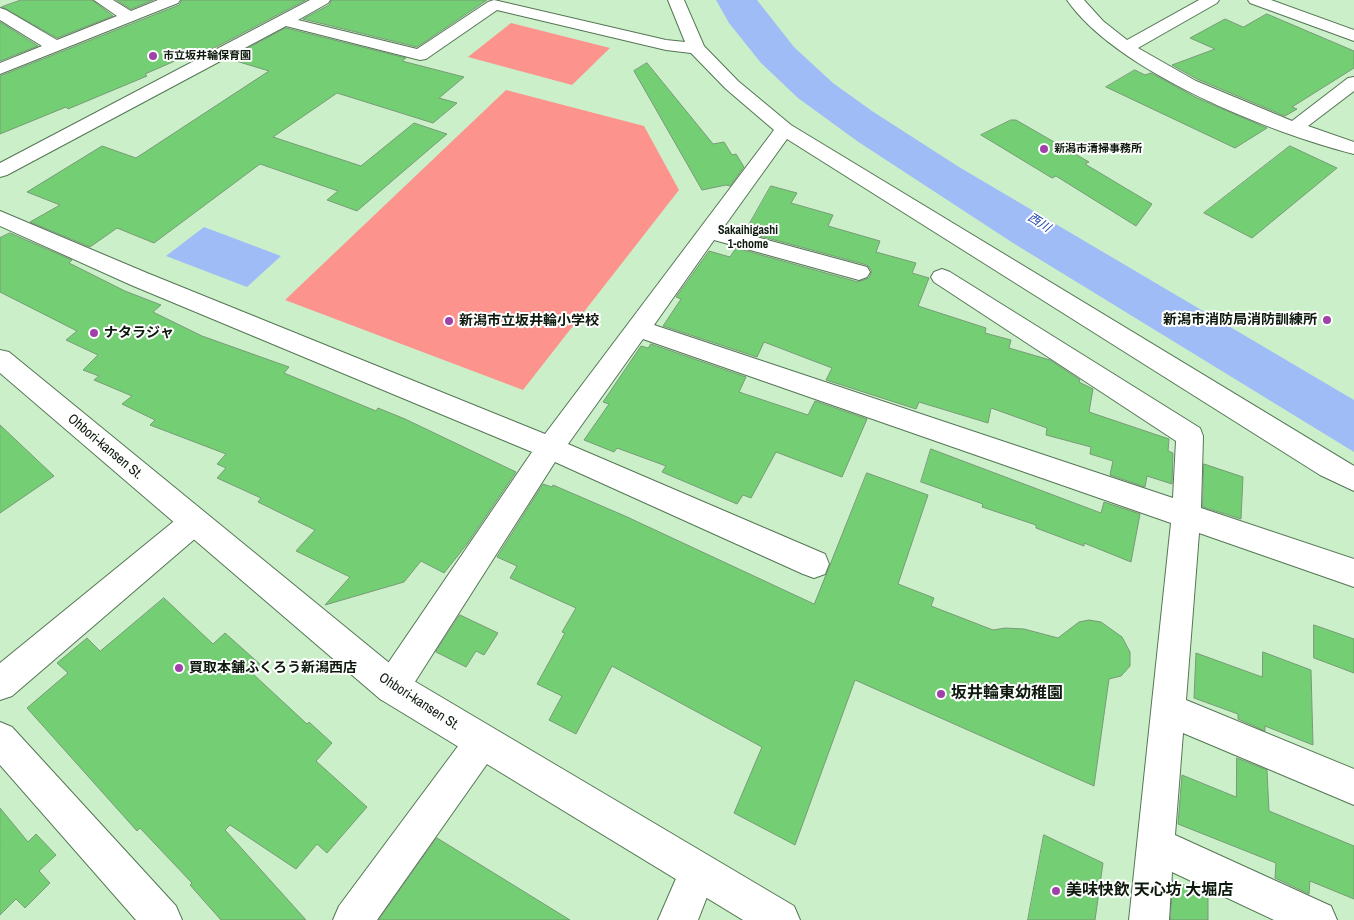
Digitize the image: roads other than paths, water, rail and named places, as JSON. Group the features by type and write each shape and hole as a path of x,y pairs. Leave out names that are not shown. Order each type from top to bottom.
{"street":[{"path":"102,0 130,17"},
{"path":"0,69 172,0"},
{"path":"0,171 322,0"},
{"path":"472,0 497,2 666,44 696,48"},
{"path":"676,0 696,48 732,85 784,129 1304,451 1354,479"},
{"path":"1075,0 1100,27 1143,59 1210,94 1294,128 1354,148"},
{"path":"1127,47 1212,0"},
{"path":"1256,0 1354,36"},
{"path":"284,21 420,55 497,2"},
{"path":"0,13 56,47"},
{"path":"1294,128 1354,82"},
{"path":"392,687 550,448 784,129"},
{"path":"0,218 139,279 550,448 814,564"},
{"path":"708,231 859,272"},
{"path":"942,277 1190,436 1186,514 1149,920"},
{"path":"637,328 1186,514 1354,573"},
{"name":"Ohbori-kansen St.","path":"0,359 392,687 780,920"},
{"path":"0,684 194,522"},
{"path":"1168,710 1354,787"},
{"path":"0,738 162,920"},
{"path":"353,920 482,742"},
{"path":"1156,845 1317,920"},
{"path":"678,920 698,871"}],"water":[{"name":"西川","path":"716,0 757,0 794,47 833,83 872,111 959,167 1354,400 1354,452 1013,243 857,141 798,98 761,63 729,23"},
{"path":"204,227 281,256 247,287 166,256"}],"place":[{"name":"市立坂井輪保育園","path":"153,56"},
{"name":"新潟市清掃事務所","path":"1044,149"},
{"name":"新潟市消防局消防訓練所","path":"1327,320"},
{"name":"新潟市立坂井輪小学校","path":"449,321"},
{"name":"ナタラジャ","path":"94,333"},
{"name":"買取本舗ふくろう新潟西店","path":"179,668"},
{"name":"坂井輪東幼稚園","path":"941,694"},
{"name":"美味快飲 天心坊 大堀店","path":"1056,891"}],"district":[{"name":"Sakaihigashi 1-chome","path":"748,238"}]}
